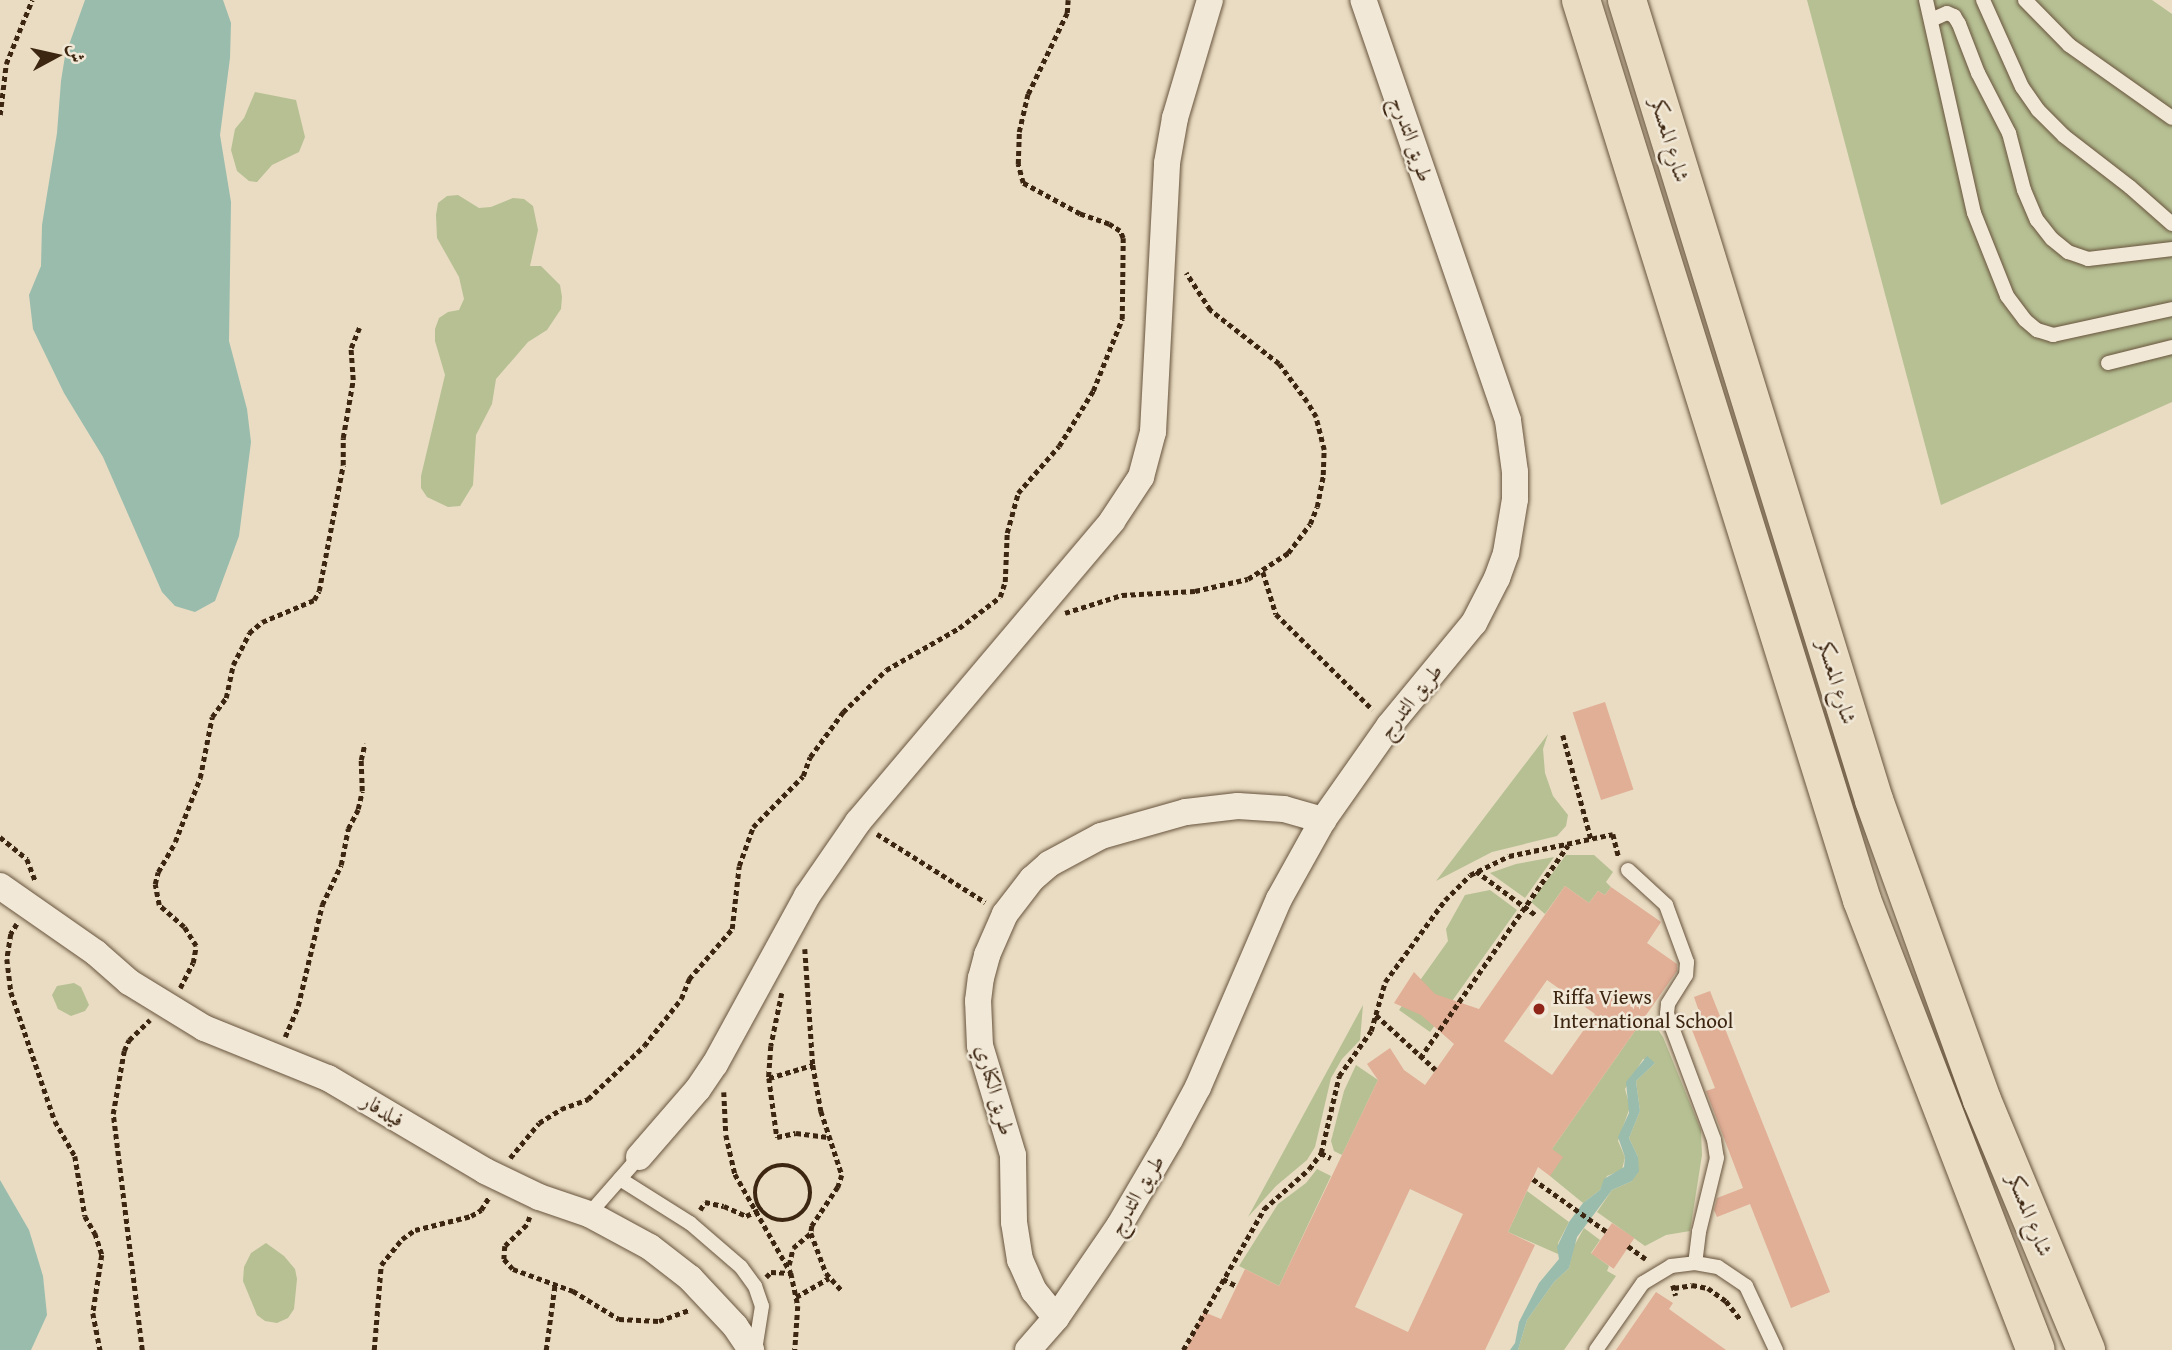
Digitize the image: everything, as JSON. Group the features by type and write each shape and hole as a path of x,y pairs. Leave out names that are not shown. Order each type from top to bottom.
{"main road":[{"name":"شارع المعسكر","path":"1581,0 1862,900 2036,1350"},
{"name":"شارع المعسكر","path":"1627,0 1874,800 1982,1100 2086,1350"}],"street":[{"path":"639,1157 698,1089 715,1064 807,896 858,822 1124,507 1147,463 1153,432 1170,142 1210,0"},
{"name":"طريق التدرج","path":"1028,1350 1056,1318 1119,1226 1198,1087 1279,899 1323,820 1389,726 1460,642 1486,603 1502,565 1512,526 1515,472 1508,420 1501,394 1363,0"},
{"name":"طريق الكناري","path":"1056,1318 1034,1291 1020,1260 1014,1222 1013,1154 980,1046 978,1012 981,978 987,955 1005,914 1032,879 1049,864 1101,836 1186,812 1238,806 1284,809 1323,820"},
{"name":"فيلدفار","path":"0,886 166,1006 242,1045 273,1055 352,1091 499,1177 539,1197 589,1214 650,1247 690,1278 753,1350"}],"lane":[{"path":"1926,0 1974,213 2007,296 2025,320 2038,330 2053,335 2172,309"},
{"path":"1983,0 2022,87 2038,110 2064,136 2130,187 2172,224"},
{"path":"2025,0 2069,45 2172,118"},
{"path":"1931,20 1947,13 1954,16 1959,24 1978,73 2010,133 2024,190 2037,220 2052,239 2068,252 2088,259 2172,249"},
{"path":"2108,363 2172,347"},
{"path":"1628,870 1667,905 1687,962 1686,975 1668,1004 1667,1014 1714,1140 1717,1158 1699,1232 1695,1263"},
{"path":"589,1214 639,1157"},
{"path":"620,1179 690,1223 734,1260 755,1286 762,1306 753,1350"},
{"path":"1596,1350 1643,1283 1671,1266 1695,1263 1718,1267 1745,1286 1776,1350"}],"path":[{"path":"0,115 6,64 32,0"},
{"path":"374,1350 381,1265 402,1239 415,1230 451,1223 481,1210 499,1177 527,1136 561,1109 588,1099 644,1046 681,999 689,979 732,929 740,866 753,827 798,783 825,732 886,670 959,628 1000,597 1006,582 1007,533 1018,493 1059,446 1087,401 1122,319 1123,239 1120,231 1109,224 1080,214 1023,183 1018,164 1018,132 1028,94 1067,13 1068,0"},
{"path":"1037,608 1065,614 1122,595 1212,589 1232,585 1263,572 1297,541 1317,507 1324,463 1316,417 1299,387 1279,364 1210,310 1190,281 1163,226"},
{"path":"142,1350 113,1114 124,1051 138,1031 166,1006 185,982 196,946 184,927 159,905 155,884 200,778 212,717 226,698 233,665 244,641 262,622 314,600 319,591 344,465 343,438 353,380 351,348 359,328"},
{"path":"1263,572 1276,614 1389,726"},
{"path":"1563,735 1591,839"},
{"path":"273,1055 286,1036 298,1006 322,905 341,865 348,829 362,791 361,760 365,743"},
{"path":"858,822 1005,914"},
{"path":"1182,1350 1264,1209 1309,1169 1321,1153 1339,1076 1365,1044 1385,982 1445,900 1476,871 1509,856 1613,834"},
{"path":"0,837 27,859 34,869 36,889 11,934 8,975 16,1011 55,1121 75,1156 85,1216 100,1244 101,1269 93,1313 100,1350"},
{"path":"1420,1059 1569,844"},
{"path":"1476,871 1537,916"},
{"path":"796,955 804,945 809,969 813,1065 828,1137 842,1175 838,1187 811,1226 811,1233 829,1278 844,1292"},
{"path":"784,987 771,1046 769,1079 777,1138 796,1133 828,1137"},
{"path":"1376,1015 1420,1059 1436,1070"},
{"path":"715,1064 724,1086 730,1157 754,1213 789,1266 799,1321 795,1350"},
{"path":"769,1079 813,1065"},
{"path":"1321,1153 1331,1158"},
{"path":"790,1166 806,1176 811,1195 803,1212 796,1218 777,1220 761,1209 755,1191 763,1174 771,1168 790,1166"},
{"path":"1533,1179 1606,1231"},
{"path":"539,1197 527,1225 505,1246 504,1259 513,1269 555,1283 619,1319 645,1322 673,1317 712,1301"},
{"path":"690,1223 705,1202 715,1203 747,1216 761,1209"},
{"path":"789,1266 793,1248 811,1233"},
{"path":"1628,1246 1646,1259"},
{"path":"796,1297 829,1278"},
{"path":"1223,1279 1237,1286"},
{"path":"1672,1281 1676,1296"},
{"path":"546,1350 555,1283"},
{"path":"1674,1288 1692,1285 1708,1288 1726,1301 1740,1319"}],"shaded area":[{"path":"85,0 223,0 231,23 230,58 220,135 231,202 229,341 247,409 251,442 239,536 215,601 195,612 175,606 162,592 103,457 64,393 33,329 29,295 41,266 42,225 57,133 61,81 65,56"},
{"path":"1807,0 2152,0 2172,14 2172,402 1941,505"},
{"path":"255,92 296,100 305,137 299,152 272,165 257,182 249,181 237,171 231,150 235,129 244,118"},
{"path":"458,195 479,208 491,207 513,198 524,199 533,206 538,230 530,266 541,266 560,285 562,297 561,309 547,330 528,342 496,379 492,404 476,435 473,485 460,506 448,507 427,497 421,488 421,476 445,375 435,341 435,329 439,318 448,312 459,310 464,299 459,277 437,238 438,203 447,196"},
{"path":"1548,734 1543,749 1545,773 1553,796 1568,815 1566,826 1557,836 1492,852 1436,881"},
{"path":"1566,855 1594,855 1613,872 1606,882 1611,887 1605,895 1598,891 1589,903 1565,886 1545,914 1531,902"},
{"path":"1554,857 1525,898 1490,873 1516,864"},
{"path":"1490,890 1517,910 1430,1032 1399,1010 1448,941 1446,929 1465,895"},
{"path":"74,983 81,987 89,1005 85,1011 71,1016 58,1009 52,995 57,986"},
{"path":"1363,1005 1360,1040 1342,1059 1331,1078 1315,1147 1307,1160 1276,1186 1248,1217"},
{"path":"1650,1018 1663,1037 1701,1130 1702,1155 1690,1231 1666,1235 1645,1246 1597,1212 1612,1190 1632,1181 1638,1157 1629,1138 1640,1111 1636,1081 1655,1063 1643,1059 1625,1089 1630,1107 1618,1141 1625,1157 1622,1170 1607,1176 1600,1190 1583,1203 1550,1176 1552,1149 1637,1028 1641,1031"},
{"path":"1647,1056 1655,1063 1636,1081 1640,1111 1629,1138 1638,1157 1639,1171 1632,1181 1612,1190 1577,1237 1569,1268 1554,1282 1527,1320 1518,1350 1510,1350 1515,1343 1519,1322 1539,1283 1559,1259 1557,1247 1569,1222 1583,1203 1600,1190 1604,1179 1624,1167 1625,1157 1618,1137 1629,1113 1626,1082"},
{"path":"1356,1065 1378,1080 1342,1155 1334,1151 1331,1141 1344,1091"},
{"path":"1317,1169 1331,1176 1279,1286 1239,1266 1278,1204 1306,1183"},
{"path":"0,1180 29,1230 43,1276 47,1315 31,1350 0,1350"},
{"path":"1527,1191 1569,1222 1558,1243 1558,1254 1508,1232"},
{"path":"1584,1228 1600,1240 1591,1253 1609,1266 1607,1271 1616,1276 1564,1350 1518,1350 1527,1320 1554,1282 1569,1268 1574,1246"},
{"path":"266,1243 284,1256 295,1269 297,1279 294,1309 288,1318 277,1323 265,1321 257,1315 243,1281 244,1267 251,1253"}],"building":[{"path":"1605,702 1633,789 1601,800 1573,713"},
{"path":"1565,886 1589,903 1598,891 1605,895 1611,887 1661,922 1647,943 1677,964 1677,971 1552,1149 1563,1157 1550,1176 1538,1167 1508,1232 1535,1245 1485,1350 1186,1350 1204,1312 1221,1319 1245,1269 1279,1286 1378,1080 1367,1064 1390,1048 1404,1070 1425,1085 1454,1044 1421,1015 1394,1003 1414,972 1435,994 1479,1009","holes":["1547,980 1595,1014 1552,1075 1504,1041","1410,1189 1463,1214 1408,1332 1355,1307"]},
{"path":"1710,991 1830,1292 1791,1308 1750,1204 1717,1217 1714,1210 1717,1198 1743,1188 1706,1091 1715,1088 1690,1025 1702,1020 1694,997"},
{"path":"1612,1223 1634,1238 1614,1269 1591,1254"},
{"path":"1656,1292 1673,1303 1669,1309 1726,1350 1616,1350"}],"place":[{"name":"Riffa Views International School","path":"1539,1009"}]}
